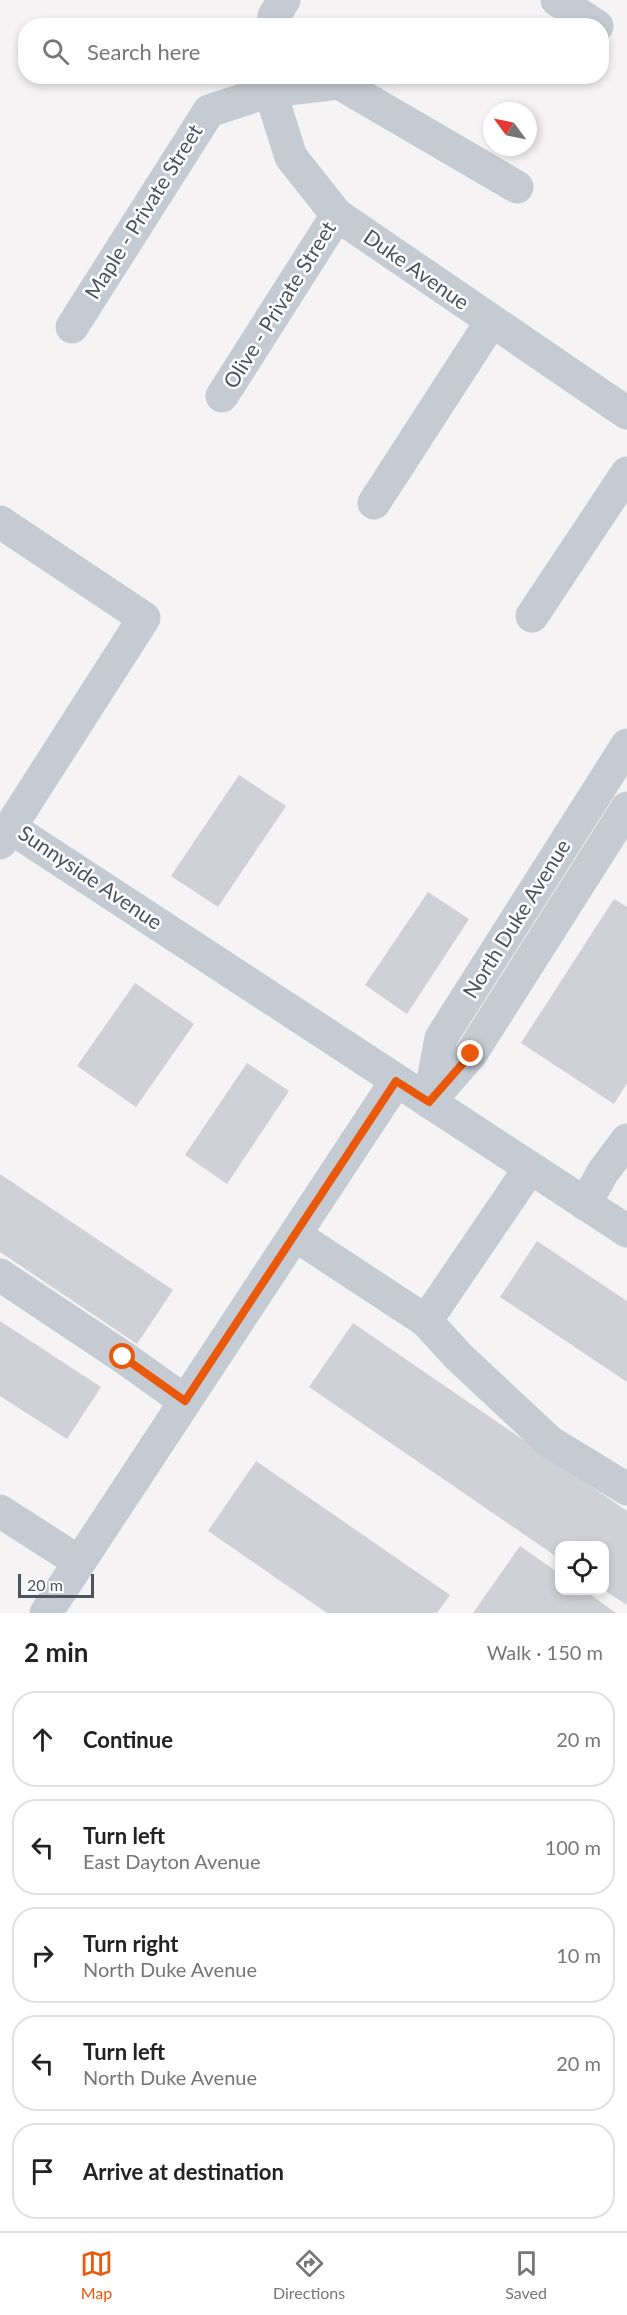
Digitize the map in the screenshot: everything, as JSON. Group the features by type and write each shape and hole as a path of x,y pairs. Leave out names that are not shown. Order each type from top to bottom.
{"street":[{"path":"274,18 284,0"},
{"path":"557,0 585,18"},
{"name":"Maple - Private Street","path":"72,327 209,111 271,84"},
{"name":"Duke Avenue","path":"271,84 291,157 337,215 627,413"},
{"name":"Maple - Private Street","path":"341,84 517,187"},
{"name":"Olive - Private Street","path":"222,396 337,215"},
{"path":"374,503 491,322"},
{"path":"532,616 627,473"},
{"name":"Sunnyside Avenue","path":"0,522 144,618 5,835 396,1081"},
{"name":"North Duke Avenue","path":"429,1102 441,1038 627,746"},
{"name":"North Duke Avenue","path":"429,1102 471,1054 627,808"},
{"path":"46,1613 396,1081 627,1231"},
{"path":"585,1204 603,1172 627,1140"},
{"path":"426,1321 530,1168"},
{"path":"295,1235 426,1321 459,1356 550,1442 627,1489"},
{"path":"0,1275 185,1401"},
{"path":"0,1511 80,1562"}],"building":[{"path":"239,775 286,806 218,907 171,876"},
{"path":"428,892 469,919 407,1014 365,985"},
{"path":"614,899 627,907 627,1083 614,1104 521,1043"},
{"path":"135,983 194,1024 136,1107 77,1066"},
{"path":"247,1063 289,1091 227,1184 185,1155"},
{"path":"0,1174 173,1290 137,1344 0,1252"},
{"path":"537,1241 627,1301 627,1382 500,1297"},
{"path":"0,1321 101,1387 67,1439 0,1396"},
{"path":"353,1323 627,1511 627,1605 609,1593 609,1541 555,1541 555,1556 309,1387"},
{"path":"256,1461 450,1595 437,1613 327,1613 208,1531"},
{"path":"520,1546 555,1570 555,1595 591,1595 616,1613 473,1613"}],"route":[{"path":"123,1357 185,1401 396,1081 429,1102 471,1054"}]}
